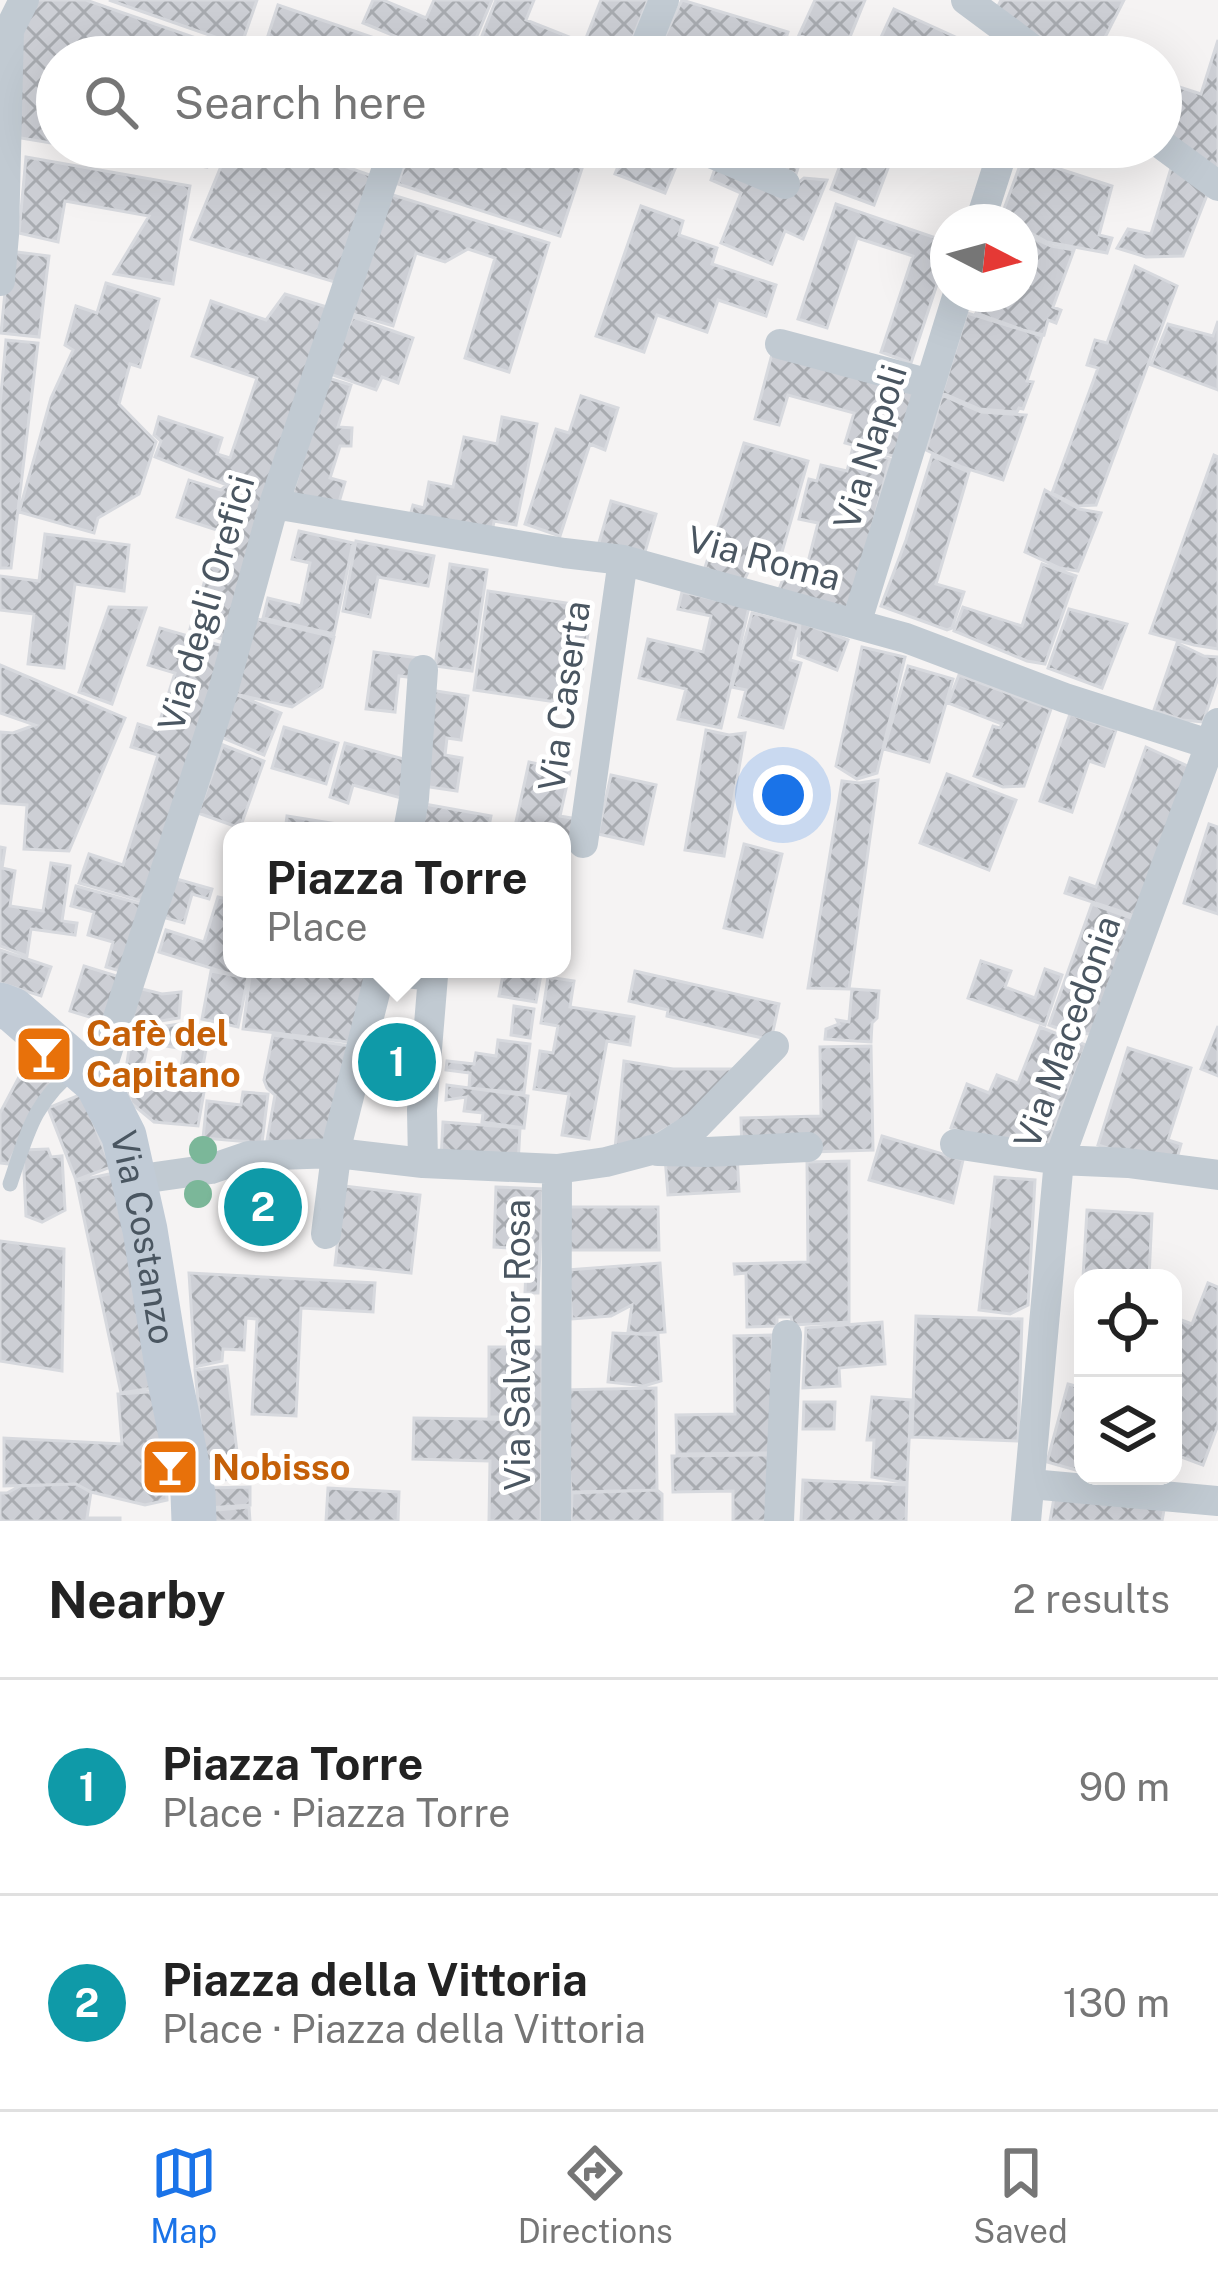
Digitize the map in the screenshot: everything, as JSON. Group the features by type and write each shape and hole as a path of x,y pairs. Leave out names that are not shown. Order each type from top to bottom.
{"street":[{"path":"0,281 4,29 24,0"},
{"path":"649,36 664,0"},
{"path":"982,5 1015,36"},
{"path":"1182,159 1218,186"},
{"name":"Via degli Orefici","path":"88,1075 222,695 274,504 387,168"},
{"path":"747,168 785,184"},
{"path":"986,204 997,168"},
{"name":"Via Napoli","path":"856,624 952,312"},
{"path":"780,344 930,385"},
{"name":"Via Roma","path":"274,504 623,560 906,638 1066,698 1215,738"},
{"name":"Via Caserta","path":"583,843 623,560"},
{"path":"410,822 423,670"},
{"name":"Via Macedonia","path":"1027,1521 1059,1160 1215,738"},
{"path":"326,1234 337,1153 379,978"},
{"path":"423,1163 422,1110 433,978"},
{"name":"Via Costanzo","path":"0,1005 13,1010 88,1075 124,1136 193,1494 194,1521"},
{"path":"134,1180 212,1169 249,1156 337,1153 423,1163 557,1169 606,1162 663,1148 697,1125 774,1046"},
{"path":"955,1144 1059,1160 1218,1175"},
{"path":"650,1151 808,1147"},
{"name":"Via Salvator Rosa","path":"556,1521 557,1169"},
{"path":"779,1521 787,1335"},
{"path":"1031,1484 1218,1501"}],"lane":[{"path":"10,1184 38,1107 56,1084 88,1075"}],"building":[{"path":"36,0 86,0 190,36 36,36 36,140 15,137 17,41"},
{"path":"109,0 257,0 244,36 212,36"},
{"path":"373,0 426,18 434,0 492,0 477,36 394,36 363,23"},
{"path":"496,0 534,0 526,20 566,36 482,36"},
{"path":"601,0 648,0 633,36 587,36"},
{"path":"682,0 788,32 787,36 665,36"},
{"path":"815,0 865,0 850,36 799,35"},
{"path":"1001,0 1124,0 1106,36 1039,36 994,14"},
{"path":"278,5 368,36 268,36"},
{"path":"894,9 953,36 882,36"},
{"path":"1218,40 1218,173 1182,147 1182,88 1201,94"},
{"path":"26,157 36,159 36,168 88,168 190,186 173,284 114,274 149,216 65,201 58,242 19,233"},
{"path":"220,168 350,168 375,177 338,283 191,239"},
{"path":"403,168 582,168 560,236 398,184"},
{"path":"617,168 675,168 665,193 615,174"},
{"path":"715,168 729,168 787,192 804,178 827,180 803,239 785,231 772,264 721,243 741,193 711,180"},
{"path":"839,168 888,168 874,205 831,189"},
{"path":"1019,168 1057,168 1112,186 1099,235 1112,238 1107,253 1038,237 1038,204 1006,204"},
{"path":"1171,168 1211,185 1183,256 1146,257 1117,248 1128,229 1151,234"},
{"path":"383,192 549,243 509,372 465,358 495,258 468,249 445,262 416,253 393,326 346,312"},
{"path":"836,204 930,236 930,305 911,363 881,352 913,256 857,238 827,328 798,319"},
{"path":"641,206 683,221 679,235 717,248 712,264 776,285 766,316 718,300 707,332 657,315 644,352 596,336"},
{"path":"1038,240 1074,250 1053,307 1061,310 1056,323 1048,320 1044,335 976,313 1038,312"},
{"path":"9,251 49,256 39,337 1,333"},
{"path":"1135,266 1177,286 1096,505 1078,506 1052,493 1098,368 1087,365 1095,340 1107,343"},
{"path":"106,283 159,299 140,367 130,364 119,404 156,442 139,494 98,518 94,533 19,512 51,398 73,350 65,345 76,306 97,313"},
{"path":"285,294 330,308 228,641 190,629 220,531 177,517 189,480 221,490 227,485 155,457 161,441 154,435 159,417 222,438 217,454 230,458 257,378 192,356 211,301 266,320"},
{"path":"967,313 1042,336 1023,409 979,409 942,393"},
{"path":"353,317 413,338 398,383 382,377 376,390 327,373"},
{"path":"1218,321 1218,390 1151,365 1168,324 1213,336"},
{"path":"6,340 38,343 11,568 0,568 0,405"},
{"path":"772,354 917,394 900,458 845,443 854,413 788,395 779,425 755,419"},
{"path":"328,378 351,385 338,427 352,428 351,446 340,446 330,478 345,482 337,509 292,495"},
{"path":"942,395 981,412 1026,415 1003,480 926,450"},
{"path":"581,396 618,408 605,450 590,444 560,536 525,524 556,429 569,433"},
{"path":"502,417 537,424 516,525 494,521 492,533 410,516 413,505 424,508 429,482 453,487 464,437 497,444"},
{"path":"744,443 808,461 780,559 757,553 742,585 703,574"},
{"path":"853,447 890,459 850,611 778,592 791,558 808,562 818,523 799,519 809,479 817,481 821,465 847,471"},
{"path":"1214,455 1218,457 1218,649 1150,633"},
{"path":"932,456 969,472 936,584 964,592 952,628 947,630 881,606"},
{"path":"1045,490 1079,509 1101,513 1078,571 1025,552"},
{"path":"611,501 656,514 643,559 598,546"},
{"path":"299,531 353,543 334,634 263,618 268,598 301,606 310,563 292,559"},
{"path":"45,534 129,545 124,591 75,584 64,668 28,664 34,614 0,610 0,576 39,581"},
{"path":"356,541 434,556 428,586 378,577 370,617 343,611"},
{"path":"450,564 487,570 472,671 435,666"},
{"path":"1042,564 1076,576 1045,664 954,631 963,607 1022,626"},
{"path":"488,591 592,607 577,705 474,690"},
{"path":"682,592 749,607 721,728 678,719 686,689 639,678 648,639 703,652 711,616 678,609"},
{"path":"109,607 146,608 112,704 79,692"},
{"path":"1069,609 1127,624 1102,688 1048,668"},
{"path":"752,613 799,625 790,660 801,663 783,728 739,717 746,690 732,687"},
{"path":"253,618 334,637 322,687 292,707 235,694"},
{"path":"800,622 848,640 837,670 798,655"},
{"path":"160,628 230,648 149,903 79,883 89,854 123,865 158,755 131,747 138,724 157,730 175,673 148,665"},
{"path":"1177,643 1218,657 1218,678 1203,722 1154,710"},
{"path":"862,647 905,657 877,773 857,779 836,766"},
{"path":"374,652 419,658 416,678 399,676 395,712 366,709"},
{"path":"0,665 125,718 69,851 24,849 27,805 0,803 0,732 35,725 0,713"},
{"path":"908,666 953,679 929,762 884,749"},
{"path":"959,675 1051,709 1024,786 1003,787 974,776 993,726 1002,724 948,703"},
{"path":"430,690 468,696 461,740 447,738 445,755 462,758 457,791 416,785"},
{"path":"235,694 281,713 264,755 218,736"},
{"path":"1070,714 1116,730 1104,766 1089,761 1072,812 1040,801"},
{"path":"284,727 338,743 326,784 272,768"},
{"path":"706,730 745,733 724,856 685,850"},
{"path":"345,743 411,761 401,798 353,785 348,803 330,797"},
{"path":"223,745 264,761 242,822 223,822 198,813"},
{"path":"1146,747 1192,768 1135,916 1065,893 1070,878 1096,887"},
{"path":"529,762 570,771 560,816 577,819 571,839 571,822 516,822"},
{"path":"947,774 1016,800 989,870 920,843"},
{"path":"611,775 656,785 643,844 598,834"},
{"path":"878,780 849,989 808,988 842,781"},
{"path":"419,803 491,816 490,822 416,822"},
{"path":"287,816 325,822 286,822"},
{"path":"1209,824 1218,827 1218,914 1184,903"},
{"path":"744,844 782,854 762,937 724,928"},
{"path":"0,847 5,848 2,868 15,871 10,906 43,911 51,863 70,866 62,921 77,923 75,935 31,929 27,956 0,946"},
{"path":"173,878 212,889 209,899 192,894 184,923 162,917"},
{"path":"76,886 145,905 127,973 106,967 113,942 88,935 94,912 71,906"},
{"path":"218,897 223,898 223,972 159,952 166,930 204,942"},
{"path":"1092,904 1134,919 1093,1034 1070,1033 1049,1025"},
{"path":"0,950 51,967 41,996 0,983"},
{"path":"981,961 1011,971 1005,987 1035,998 1045,969 1062,975 1045,1025 968,998"},
{"path":"84,966 123,978 109,1023 70,1011"},
{"path":"211,971 223,973 223,978 248,978 238,1027 202,1019"},
{"path":"635,971 779,1004 771,1040 667,1016 668,1010 629,1001"},
{"path":"250,978 367,978 356,1043 243,1029"},
{"path":"502,978 540,978 536,1002 499,996"},
{"path":"548,978 574,981 570,1007 634,1017 630,1045 607,1041 589,1139 562,1135 569,1094 534,1089 540,1051 553,1053 558,1026 541,1023"},
{"path":"138,988 162,994 181,992 179,1018 155,1022 131,1016"},
{"path":"852,989 879,991 871,1042 825,1039 826,1029 839,1024 837,1020 849,1022"},
{"path":"514,1006 534,1009 530,1038 511,1035"},
{"path":"185,1023 210,1027 199,1088 178,1084 184,1049 148,1043 142,1072 126,1069 133,1024 154,1028"},
{"path":"1218,1026 1218,1076 1201,1069"},
{"path":"1040,1027 1086,1045 1048,1144 990,1143 951,1128 967,1084 989,1093 997,1075 1018,1083"},
{"path":"273,1035 351,1046 325,1148 266,1146 275,1095 264,1080"},
{"path":"498,1040 530,1044 524,1093 469,1088 470,1073 446,1070 447,1061 474,1064 476,1053 496,1056"},
{"path":"871,1046 873,1150 742,1154 741,1118 821,1116 820,1047"},
{"path":"1128,1048 1191,1068 1168,1140 1181,1144 1174,1169 1098,1145"},
{"path":"34,1058 58,1069 8,1164 0,1163 0,1113 28,1060"},
{"path":"624,1061 673,1069 732,1069 709,1104 614,1158"},
{"path":"123,1069 204,1092 198,1126 154,1122 131,1103"},
{"path":"447,1085 528,1096 524,1128 482,1122 483,1113 464,1111 466,1097 446,1100"},
{"path":"243,1092 268,1094 262,1143 203,1138 207,1101 241,1105"},
{"path":"82,1094 111,1167 76,1180 48,1108"},
{"path":"443,1122 520,1128 518,1165 441,1160"},
{"path":"882,1136 963,1160 953,1203 869,1180"},
{"path":"48,1149 51,1157 62,1156 65,1210 42,1222 26,1216 23,1150"},
{"path":"737,1153 739,1191 668,1195 665,1157"},
{"path":"849,1161 849,1322 793,1325 791,1317 777,1317 777,1326 747,1327 746,1273 735,1274 734,1264 808,1262 807,1162"},
{"path":"114,1173 159,1387 121,1393 76,1181"},
{"path":"995,1177 1035,1180 1028,1305 1010,1314 979,1310"},
{"path":"344,1186 420,1195 411,1273 335,1265"},
{"path":"496,1187 543,1189 538,1293 525,1293 527,1249 494,1247"},
{"path":"564,1207 658,1207 659,1250 565,1250"},
{"path":"1087,1210 1152,1214 1149,1269 1084,1269"},
{"path":"0,1241 64,1249 62,1371 0,1361"},
{"path":"660,1263 665,1332 628,1332 632,1305 611,1316 572,1319 568,1270"},
{"path":"189,1273 375,1283 373,1312 301,1308 296,1416 252,1414 257,1319 246,1318 244,1350 223,1349 222,1361 195,1367"},
{"path":"1208,1283 1218,1287 1218,1425 1203,1465 1182,1457 1182,1320 1192,1324"},
{"path":"916,1316 1022,1319 1018,1441 912,1437"},
{"path":"882,1322 885,1364 839,1368 840,1386 803,1388 806,1328"},
{"path":"613,1333 658,1335 661,1381 644,1386 608,1382"},
{"path":"772,1335 774,1453 677,1454 676,1415 735,1414 734,1336"},
{"path":"489,1347 542,1347 542,1417 489,1417"},
{"path":"227,1366 240,1478 206,1482 195,1370"},
{"path":"1068,1384 1074,1386 1074,1470 1047,1462"},
{"path":"656,1388 657,1490 571,1492 563,1390"},
{"path":"163,1391 167,1500 145,1505 76,1484 4,1486 4,1438 122,1444 118,1394"},
{"path":"872,1397 911,1400 907,1483 872,1477 874,1440 867,1440"},
{"path":"804,1402 835,1402 834,1429 803,1429"},
{"path":"414,1418 542,1420 541,1521 489,1521 490,1461 413,1459"},
{"path":"770,1455 771,1521 733,1521 733,1491 673,1492 672,1456"},
{"path":"803,1480 907,1485 906,1521 801,1521"},
{"path":"76,1484 91,1492 87,1518 120,1521 0,1521 0,1493 20,1486"},
{"path":"250,1487 250,1505 207,1508 205,1488"},
{"path":"328,1488 399,1492 398,1521 326,1521"},
{"path":"657,1490 662,1494 662,1521 571,1521 572,1493"},
{"path":"1055,1492 1164,1510 1162,1521 1050,1521"},
{"path":"249,1507 250,1521 209,1521 207,1511"}],"place":[{"name":"Cafè del Capitano","path":"44,1054"},
{"name":"Piazza Torre","path":"397,1062"},
{"name":"Piazza della Vittoria","path":"263,1207"},
{"name":"Nobisso","path":"170,1467"}]}
